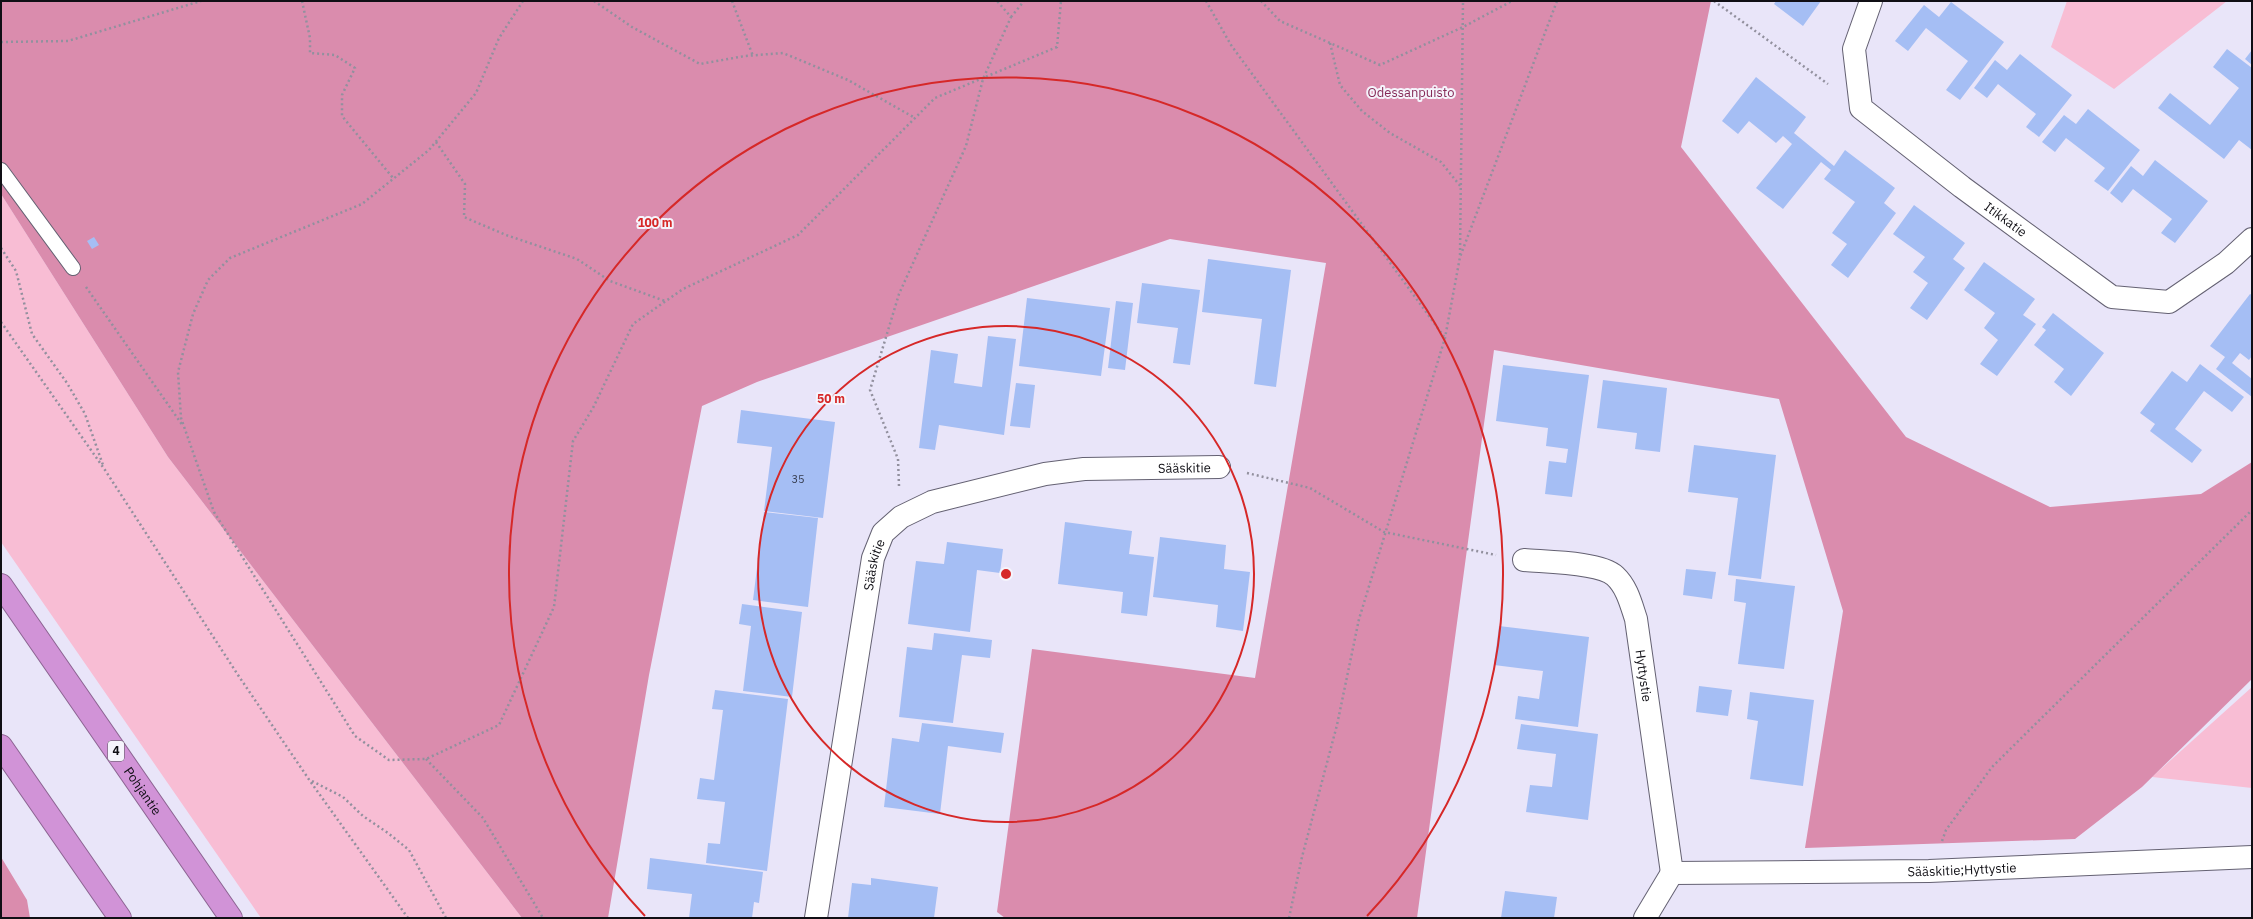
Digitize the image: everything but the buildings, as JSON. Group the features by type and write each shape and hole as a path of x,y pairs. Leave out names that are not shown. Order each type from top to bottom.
{"highway":[{"name":"Pohjantie","path":"1,585 231,918"},
{"path":"1,746 120,918"}],"street":[{"path":"1861,108 1854,49 1871,1"},
{"name":"Itikkatie","path":"1861,108 1962,187 2112,297 2169,302 2226,263 2252,239"},
{"name":"Sääskitie","path":"816,918 873,558 883,533 901,517 932,502 1045,474 1084,470 1219,467"},
{"name":"Hyttystie","path":"1524,560 1591,566 1614,575 1628,593 1636,619 1672,873"},
{"name":"Sääskitie;Hyttystie","path":"1672,873 1929,871 2252,857"},
{"path":"1645,918 1672,873"}],"lane":[{"path":"1,170 73,268"}],"path":[{"path":"1,42 68,41 200,1"},
{"path":"302,1 310,38 310,53 335,55 355,68 342,95 342,116 394,178"},
{"path":"523,1 499,38 476,93 429,150 362,204 230,258 208,280 192,314 178,372 181,418 214,512 355,736 388,760 426,759 499,725 554,607 573,441 593,408 633,324 683,289 798,235 935,98 1057,47 1061,1"},
{"path":"594,1 632,27 700,64 783,53 848,80 914,118"},
{"path":"732,1 753,56"},
{"path":"997,1 1011,17"},
{"path":"901,517 898,459 870,390 899,294 966,146 983,79 1011,17 1024,1"},
{"path":"1206,1 1231,45 1445,338"},
{"path":"1261,1 1280,20 1380,65 1463,27 1512,1"},
{"path":"1289,918 1302,857 1337,725 1359,619 1384,532 1445,338 1460,257 1463,1"},
{"path":"1460,257 1557,1"},
{"path":"1714,1 1861,108"},
{"path":"1330,43 1340,85 1362,111 1390,133 1441,162 1461,188"},
{"path":"436,142 465,184 464,217 506,235 577,259 610,281 665,302"},
{"path":"1,248 16,271 32,334 67,383 85,414 105,470"},
{"path":"73,268 184,428"},
{"path":"1,322 105,470 234,668 310,781 408,918"},
{"path":"1219,467 1310,488 1384,532 1524,560"},
{"path":"1929,871 1946,830 1992,767 2252,510"},
{"path":"426,759 484,818 543,918"},
{"path":"310,781 343,797 364,816 388,832 409,850 446,918"}],"shaded area":[{"path":"2067,1 2227,1 2114,89 2051,47"},
{"path":"1,194 168,457 522,918 261,918 1,542"},
{"path":"2252,687 2252,788 2152,777"}],"green space":[{"name":"Odessanpuisto","path":"1,1 1711,1 1681,147 1906,437 2050,507 2201,494 2252,462 2252,679 2142,787 2075,839 1805,848 1843,611 1779,399 1494,350 1417,918 1005,918 997,912 1032,649 1255,678 1326,263 1170,239 757,382 702,406 649,675 608,918 522,918 168,457 1,194"},
{"path":"1,857 27,900 30,918 1,918"}]}
